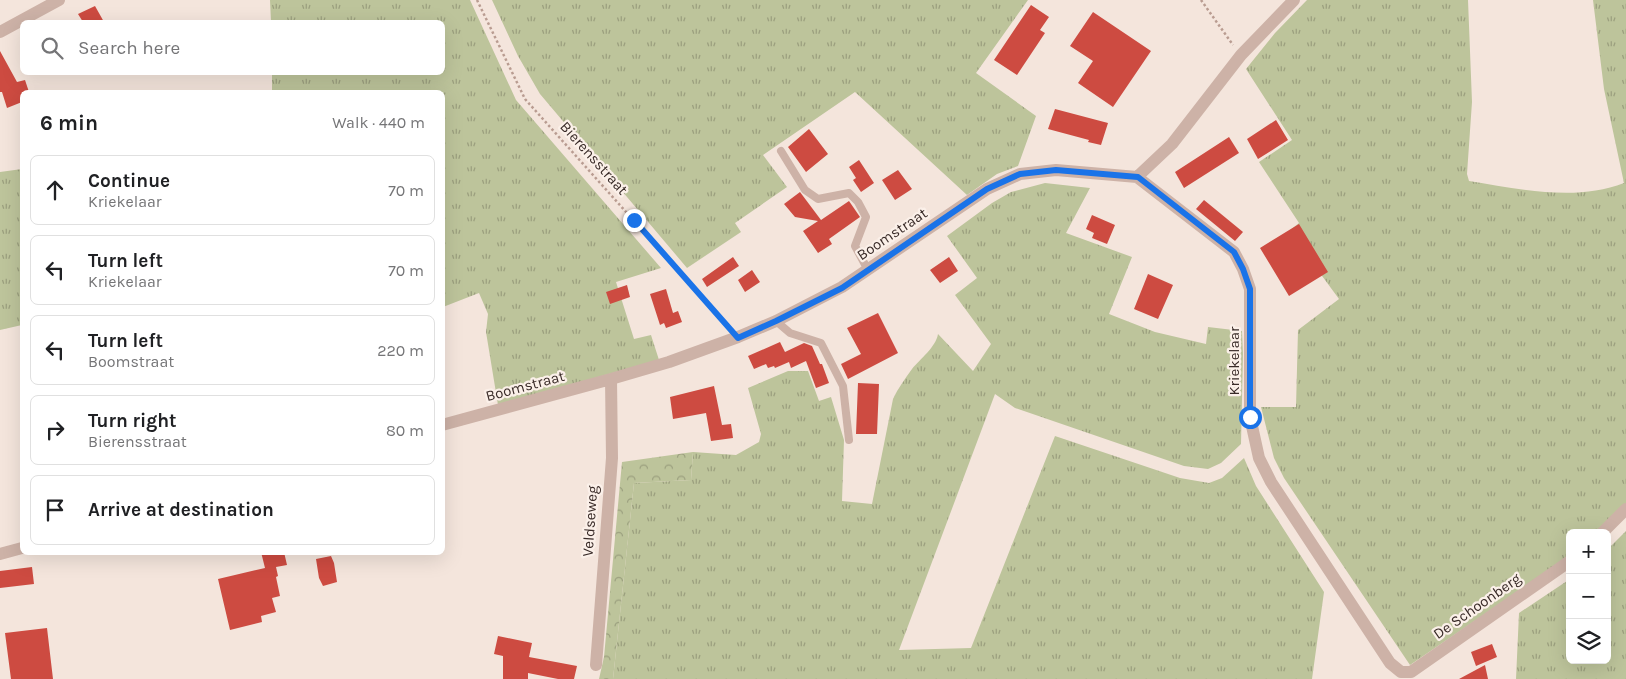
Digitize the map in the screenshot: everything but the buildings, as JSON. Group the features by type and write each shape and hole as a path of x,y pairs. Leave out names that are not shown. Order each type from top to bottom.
{"street":[{"path":"22,20 58,0"},
{"path":"1138,177 1172,144 1240,55 1294,0"},
{"path":"0,32 20,21"},
{"name":"Boomstraat","path":"445,424 669,362 738,338 842,288 987,189 1020,174 1056,170 1138,177"},
{"name":"Kriekelaar","path":"1138,177 1234,252 1243,269 1250,289 1250,417 1259,458 1271,482 1390,663 1401,672"},
{"name":"Veldseweg","path":"596,665 612,458 611,379"},
{"path":"1606,529 1626,508"},
{"path":"0,554 20,549"},
{"name":"De Schoonberg","path":"1401,672 1411,672 1566,563"}],"lane":[{"path":"781,151 805,190 818,199 849,193 858,202 866,217 855,246 868,270"},
{"path":"776,321 790,333 822,344 843,386 849,440"}],"path":[{"name":"Bierensstraat","path":"477,0 525,99 738,338"},
{"path":"1200,0 1240,55"}],"green space":[{"path":"270,0 470,0 516,100 661,268 616,282 634,339 651,335 659,360 498,405 486,332 488,314 479,293 445,306 445,90 272,90 272,75 445,75 445,20 271,20"},
{"path":"492,0 1028,0 976,73 1036,116 1018,166 997,174 967,195 855,92 763,155 787,187 735,223 741,232 687,268 540,94 518,56"},
{"path":"1307,0 1468,0 1472,102 1467,174 1469,181 1547,192 1587,192 1606,189 1624,183 1604,89 1593,0 1626,0 1626,504 1602,529 1566,529 1566,559 1410,665 1284,478 1274,458 1261,407 1296,407 1298,330 1339,299 1289,231 1299,223 1259,162 1292,140 1246,69 1275,33"},
{"path":"20,169 20,325 0,330 0,172"},
{"path":"1045,183 1090,188 1066,233 1132,257 1109,314 1155,332 1206,344 1208,327 1242,331 1241,444 1221,463 1208,469 1184,466 1015,408 995,394 899,650 971,648 1055,436 1180,478 1209,483 1222,478 1244,458 1256,486 1324,592 1312,679 613,679 634,483 691,480 693,452 736,455 759,442 761,434 748,388 788,371 808,371 819,401 831,397 844,440 842,501 872,504 893,399 912,369 934,344 938,334 973,371 991,344 955,295 977,278 947,236 992,203 1011,192"},
{"path":"693,452 691,480 634,483 613,679 599,679 604,657 622,462"},
{"path":"1626,531 1626,679 1516,679 1519,613 1566,582 1566,664 1611,664 1611,546"}],"route":[{"path":"634,220 738,338 842,288 987,189 1020,174 1056,170 1138,177 1234,252 1243,269 1250,289 1250,417"}]}
